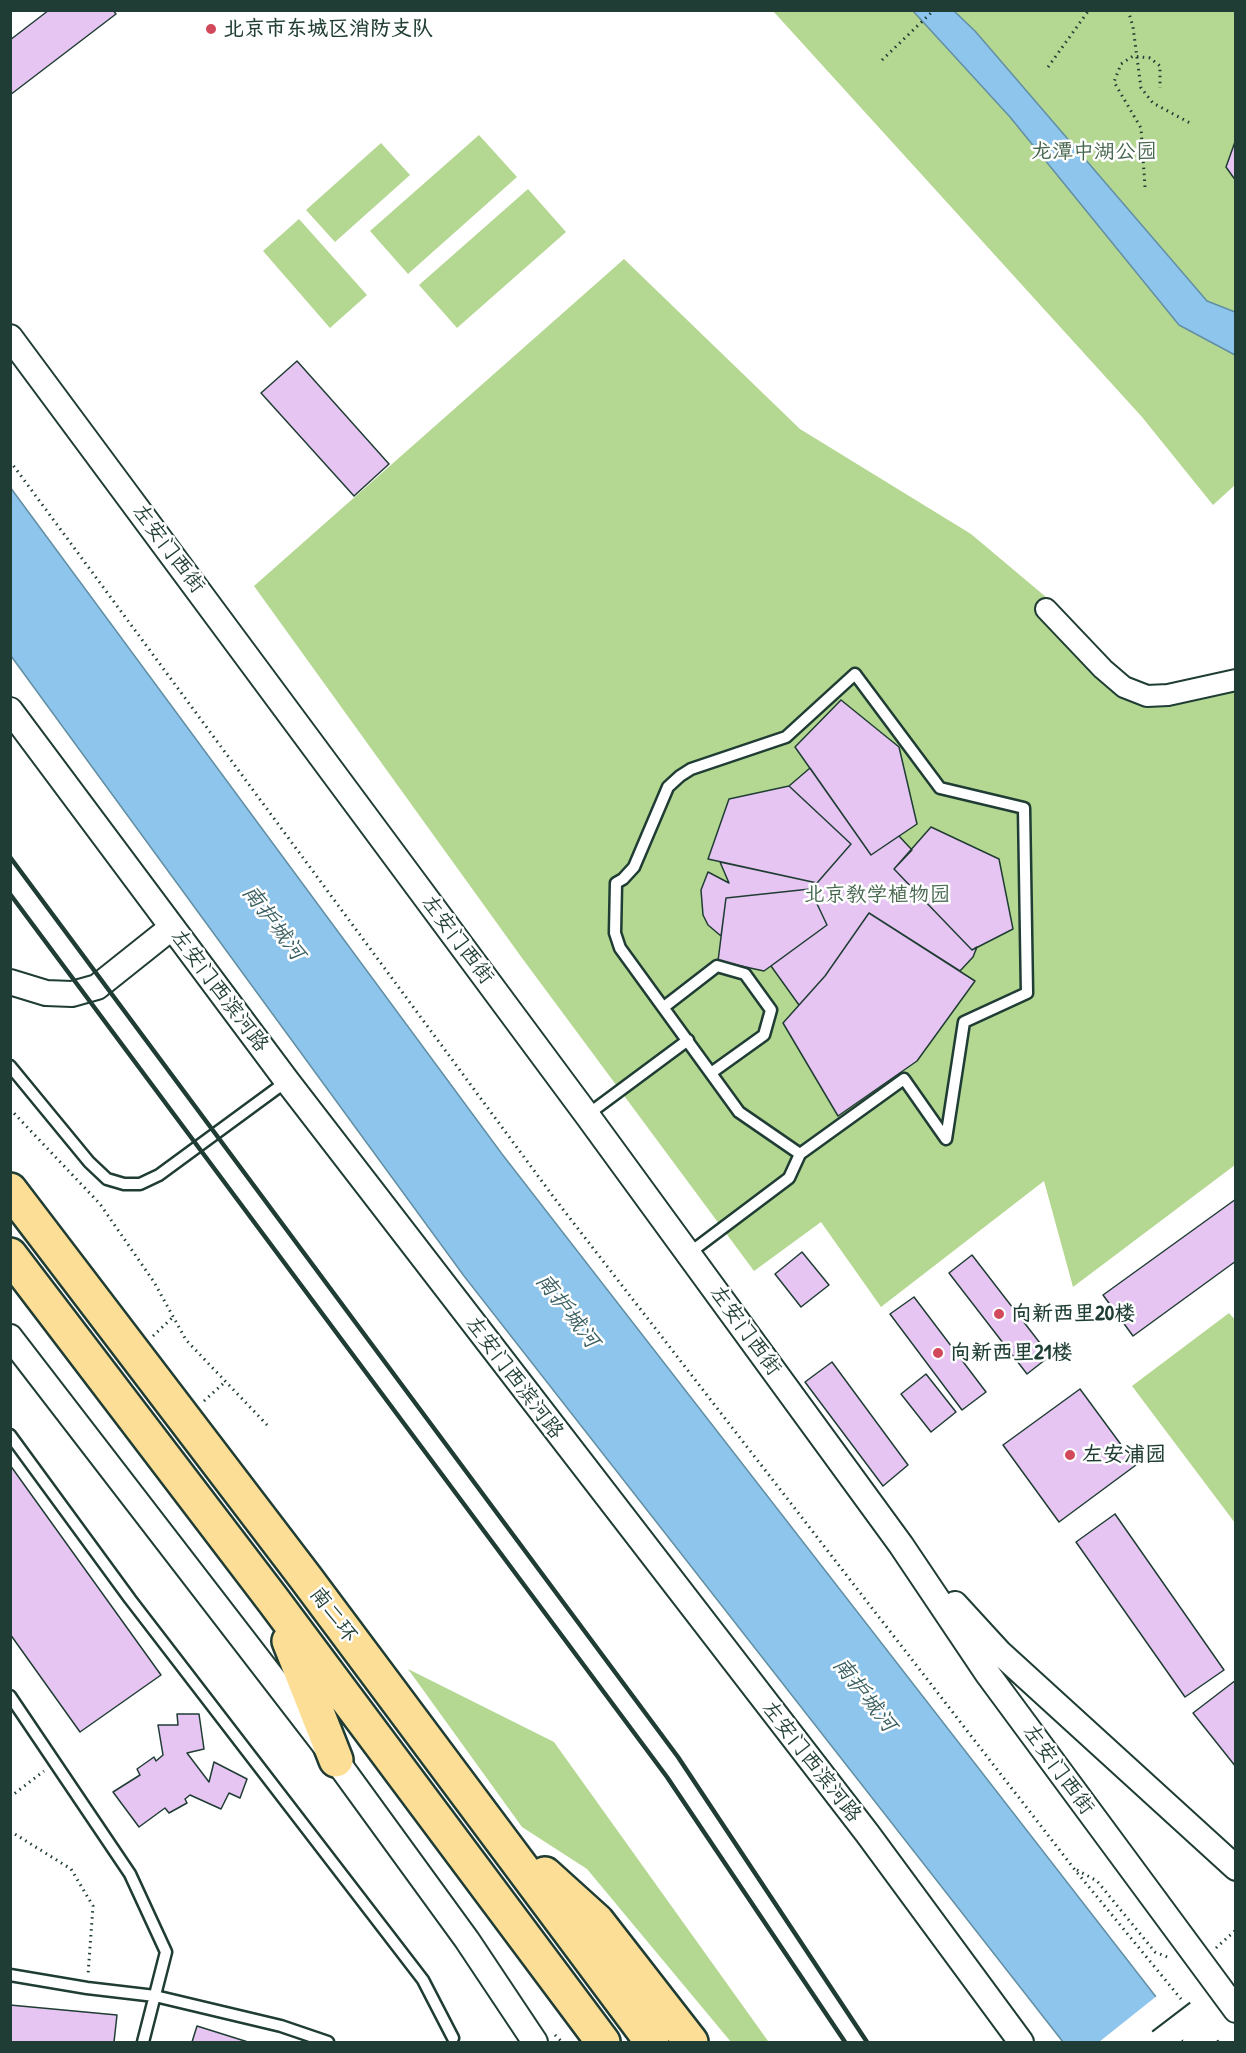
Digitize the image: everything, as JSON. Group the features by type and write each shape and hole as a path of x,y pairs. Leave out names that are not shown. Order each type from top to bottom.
{"highway":[{"name":"南二环","path":"10,1190 488,1822 652,2043"},
{"name":"南二环","path":"10,1255 273,1600 603,2043"},
{"path":"273,1600 336,1760"},
{"path":"488,1822 597,1921 691,2043"}],"street":[{"name":"左安门西街","path":"10,337 587,1115 901,1545 987,1673 1233,2000"},
{"path":"1046,609 1103,669 1124,687 1147,696 1168,695 1236,680"},
{"name":"左安门西滨河路","path":"10,710 287,1081 901,1879 1021,2043"},
{"path":"10,982 23,988 54,993 72,994 97,987 171,928"},
{"path":"12,1343 336,1760 467,1940 535,2043"},
{"name":"左安门西街","path":"901,1545 999,1652 1236,1868"},
{"path":"467,1940 523,2043"},
{"path":"1160,2043 1198,2023 1233,2000"}],"lane":[{"path":"688,1254 789,1178 800,1154 904,1079 946,1139 964,1022 1028,993 1024,808 940,788 855,674 786,737 692,769 668,787 642,853 629,873 616,883 616,941 739,1112 800,1154"},
{"path":"664,1007 717,966 745,974 771,1010 764,1035 711,1073"},
{"path":"587,1115 688,1040"},
{"path":"10,1066 89,1162 107,1179 124,1184 140,1184 159,1175 287,1081"},
{"path":"10,1435 130,1599 423,1980 451,2041"},
{"path":"10,1696 130,1874 166,1952 143,2043"},
{"path":"10,1975 87,1988 155,1996 281,2026 328,2043"}],"path":[{"path":"882,60 934,10"},
{"path":"1048,67 1089,10"},
{"path":"1128,10 1133,27 1141,88 1153,103 1190,123"},
{"path":"1145,187 1141,128 1114,82 1121,64 1133,56 1150,58 1160,66 1160,88"},
{"path":"10,461 555,1199 1075,1870 1198,2023"},
{"path":"10,1108 100,1204 154,1282 186,1340 270,1428"},
{"path":"152,1338 173,1317"},
{"path":"204,1401 225,1382"},
{"path":"10,1797 55,1763"},
{"path":"10,1831 71,1869 93,1906 87,1988"},
{"path":"1075,1870 1097,1881 1155,1953 1168,1956 1174,1963"},
{"path":"1214,1949 1236,1930"}],"green space":[{"name":"龙潭中湖公园","path":"773,11 1235,11 1235,485 1213,505 1142,417"},
{"path":"479,135 517,177 408,274 370,231"},
{"path":"381,143 410,175 335,242 306,210"},
{"path":"528,189 566,232 457,328 419,285"},
{"path":"299,219 367,295 330,328 263,251"},
{"name":"北京教学植物园","path":"624,259 800,429 971,534 1046,597 1133,699 1235,689 1235,1165 1073,1287 1044,1181 881,1307 821,1222 754,1271 522,958 254,586"},
{"path":"1229,1313 1236,1321 1235,1523 1132,1386"},
{"path":"408,1669 554,1742 768,2041 731,2042 587,1869 522,1827"}],"water":[{"path":"913,11 954,11 975,31 1207,301 1235,312 1235,355 1179,325 1010,117"},
{"name":"南护城河","path":"10,487 502,1154 1191,2042 1063,2042 464,1276 11,656"}],"pier":[{"path":"1158,1995 1194,2042 1099,2042"}],"building":[{"path":"49,10 113,10 116,14 10,95 10,40"},
{"path":"1236,139 1236,181 1226,167"},
{"path":"297,361 389,464 354,496 261,393"},
{"path":"841,700 899,747 917,824 871,855 795,747"},
{"path":"810,768 871,855 899,836 912,850 894,869 972,950 977,947 973,957 960,971 869,913 825,976 799,1005 771,966 827,925 810,889 726,898 721,936 708,925 703,915 701,890 708,872 729,883 720,862 817,883 851,844 789,786"},
{"path":"789,786 851,844 817,883 708,859 729,799"},
{"path":"931,827 999,859 1013,929 972,950 894,869"},
{"path":"810,889 827,925 764,971 718,961 726,898"},
{"path":"869,913 975,981 917,1061 838,1116 783,1023 825,976"},
{"path":"1236,1199 1236,1261 1133,1336 1103,1295"},
{"path":"802,1252 829,1285 801,1307 775,1274"},
{"name":"向新西里20楼","path":"972,1255 1050,1356 1027,1374 949,1273"},
{"name":"向新西里21楼","path":"914,1297 986,1392 962,1410 890,1314"},
{"path":"832,1362 908,1465 883,1486 805,1382"},
{"path":"926,1374 956,1412 931,1432 901,1394"},
{"name":"左安浦园","path":"1080,1389 1136,1465 1059,1522 1003,1445"},
{"path":"10,1465 161,1675 80,1732 10,1634"},
{"name":"左安浦园","path":"1115,1514 1224,1670 1185,1697 1076,1542"},
{"path":"1236,1680 1236,1767 1193,1713"},
{"path":"177,1714 199,1714 204,1749 187,1753 209,1782 214,1762 247,1779 240,1798 229,1793 221,1809 190,1795 185,1799 187,1803 169,1813 165,1808 139,1827 113,1792 140,1775 137,1769 154,1757 156,1761 163,1755 158,1725 178,1725"},
{"path":"10,2005 117,2015 114,2042 10,2042"},
{"path":"197,2026 248,2042 192,2042"}],"railway":[{"path":"10,857 678,1757 867,2042"},
{"path":"10,894 667,1777 845,2042"}],"place":[{"name":"北京市东城区消防支队","path":"211,29"},
{"name":"向新西里20楼","path":"999,1314"},
{"name":"向新西里21楼","path":"938,1353"},
{"name":"左安浦园","path":"1070,1455"}]}
